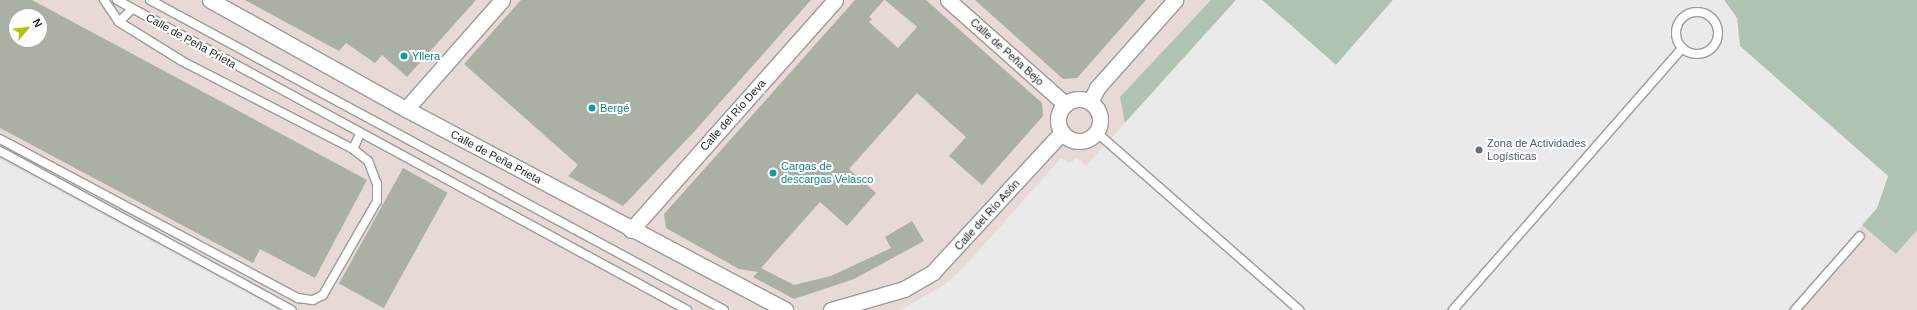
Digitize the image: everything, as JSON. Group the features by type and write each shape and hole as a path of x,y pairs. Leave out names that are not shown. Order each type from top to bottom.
{"street":[{"name":"Calle de Peña Prieta","path":"210,0 406,109 631,230 785,310"},
{"path":"406,109 502,0"},
{"name":"Calle del Río Deva","path":"631,230 836,0"},
{"name":"Calle de Peña Bejo","path":"948,0 1065,104"},
{"path":"1090,102 1097,88 1175,0"},
{"path":"1078,99 1090,102 1100,118 1096,132 1081,141 1067,137 1062,132 1058,120 1065,104 1078,99"},
{"name":"Calle del Río Asón","path":"831,310 904,289 933,272 948,258 1062,132"}],"lane":[{"path":"0,139 256,278 298,298 313,300 323,295 377,201 377,184 368,161 353,149 196,68 119,22 104,0"},
{"name":"Calle de Peña Prieta","path":"117,0 360,134 687,310"},
{"name":"Calle de Peña Prieta","path":"150,0 724,310"},
{"path":"119,22 132,9"},
{"path":"1702,12 1714,20 1718,33 1714,46 1695,54 1682,48 1676,36 1682,18 1702,12"},
{"path":"1453,310 1682,48"},
{"path":"1096,132 1299,310"},
{"path":"353,149 360,134"},
{"path":"0,151 292,310"},
{"path":"1794,310 1860,236"}],"shaded area":[{"path":"0,0 1917,0 1917,310 0,310"},
{"path":"1211,0 1236,0 1125,123 1120,97"},
{"name":"Zona de Actividades Logísticas","path":"1236,0 1262,0 1336,65 1393,0 1724,0 1737,18 1740,46 1888,176 1877,208 1787,310 900,310 944,285 965,266 1061,158 1070,163 1077,158 1086,166"},
{"path":"1262,0 1393,0 1336,65"},
{"path":"1724,0 1917,0 1917,230 1896,254 1862,225 1877,208 1888,176 1739,46 1737,18"},
{"path":"0,159 278,310 0,310"}],"building":[{"path":"0,0 32,0 47,8 8,8 8,48 48,48 48,9 367,180 315,278 260,249 253,263 0,128"},
{"path":"245,0 476,0 407,77 382,55 375,63 346,43 339,51"},
{"path":"521,0 811,0 692,134 623,206 568,176 578,165 464,64"},
{"path":"855,0 884,0 869,17 872,19 869,22 898,48 917,27 885,0 926,0 1042,103 1043,116 982,185 949,156 966,137 917,93 849,169 876,193 847,226 820,202 761,268 794,285 831,276 891,248 885,237 912,221 924,241 854,279 794,299 753,277 758,272 739,269 666,228 664,214"},
{"path":"975,0 1146,0 1077,78 1063,79"},
{"path":"403,168 448,193 384,308 339,283"}],"place":[{"name":"Yllera","path":"404,56"},
{"name":"Bergé","path":"592,108"},
{"name":"Zona de Actividades Logísticas","path":"1479,150"},
{"name":"Cargas de descargas Velasco","path":"773,173"}]}
